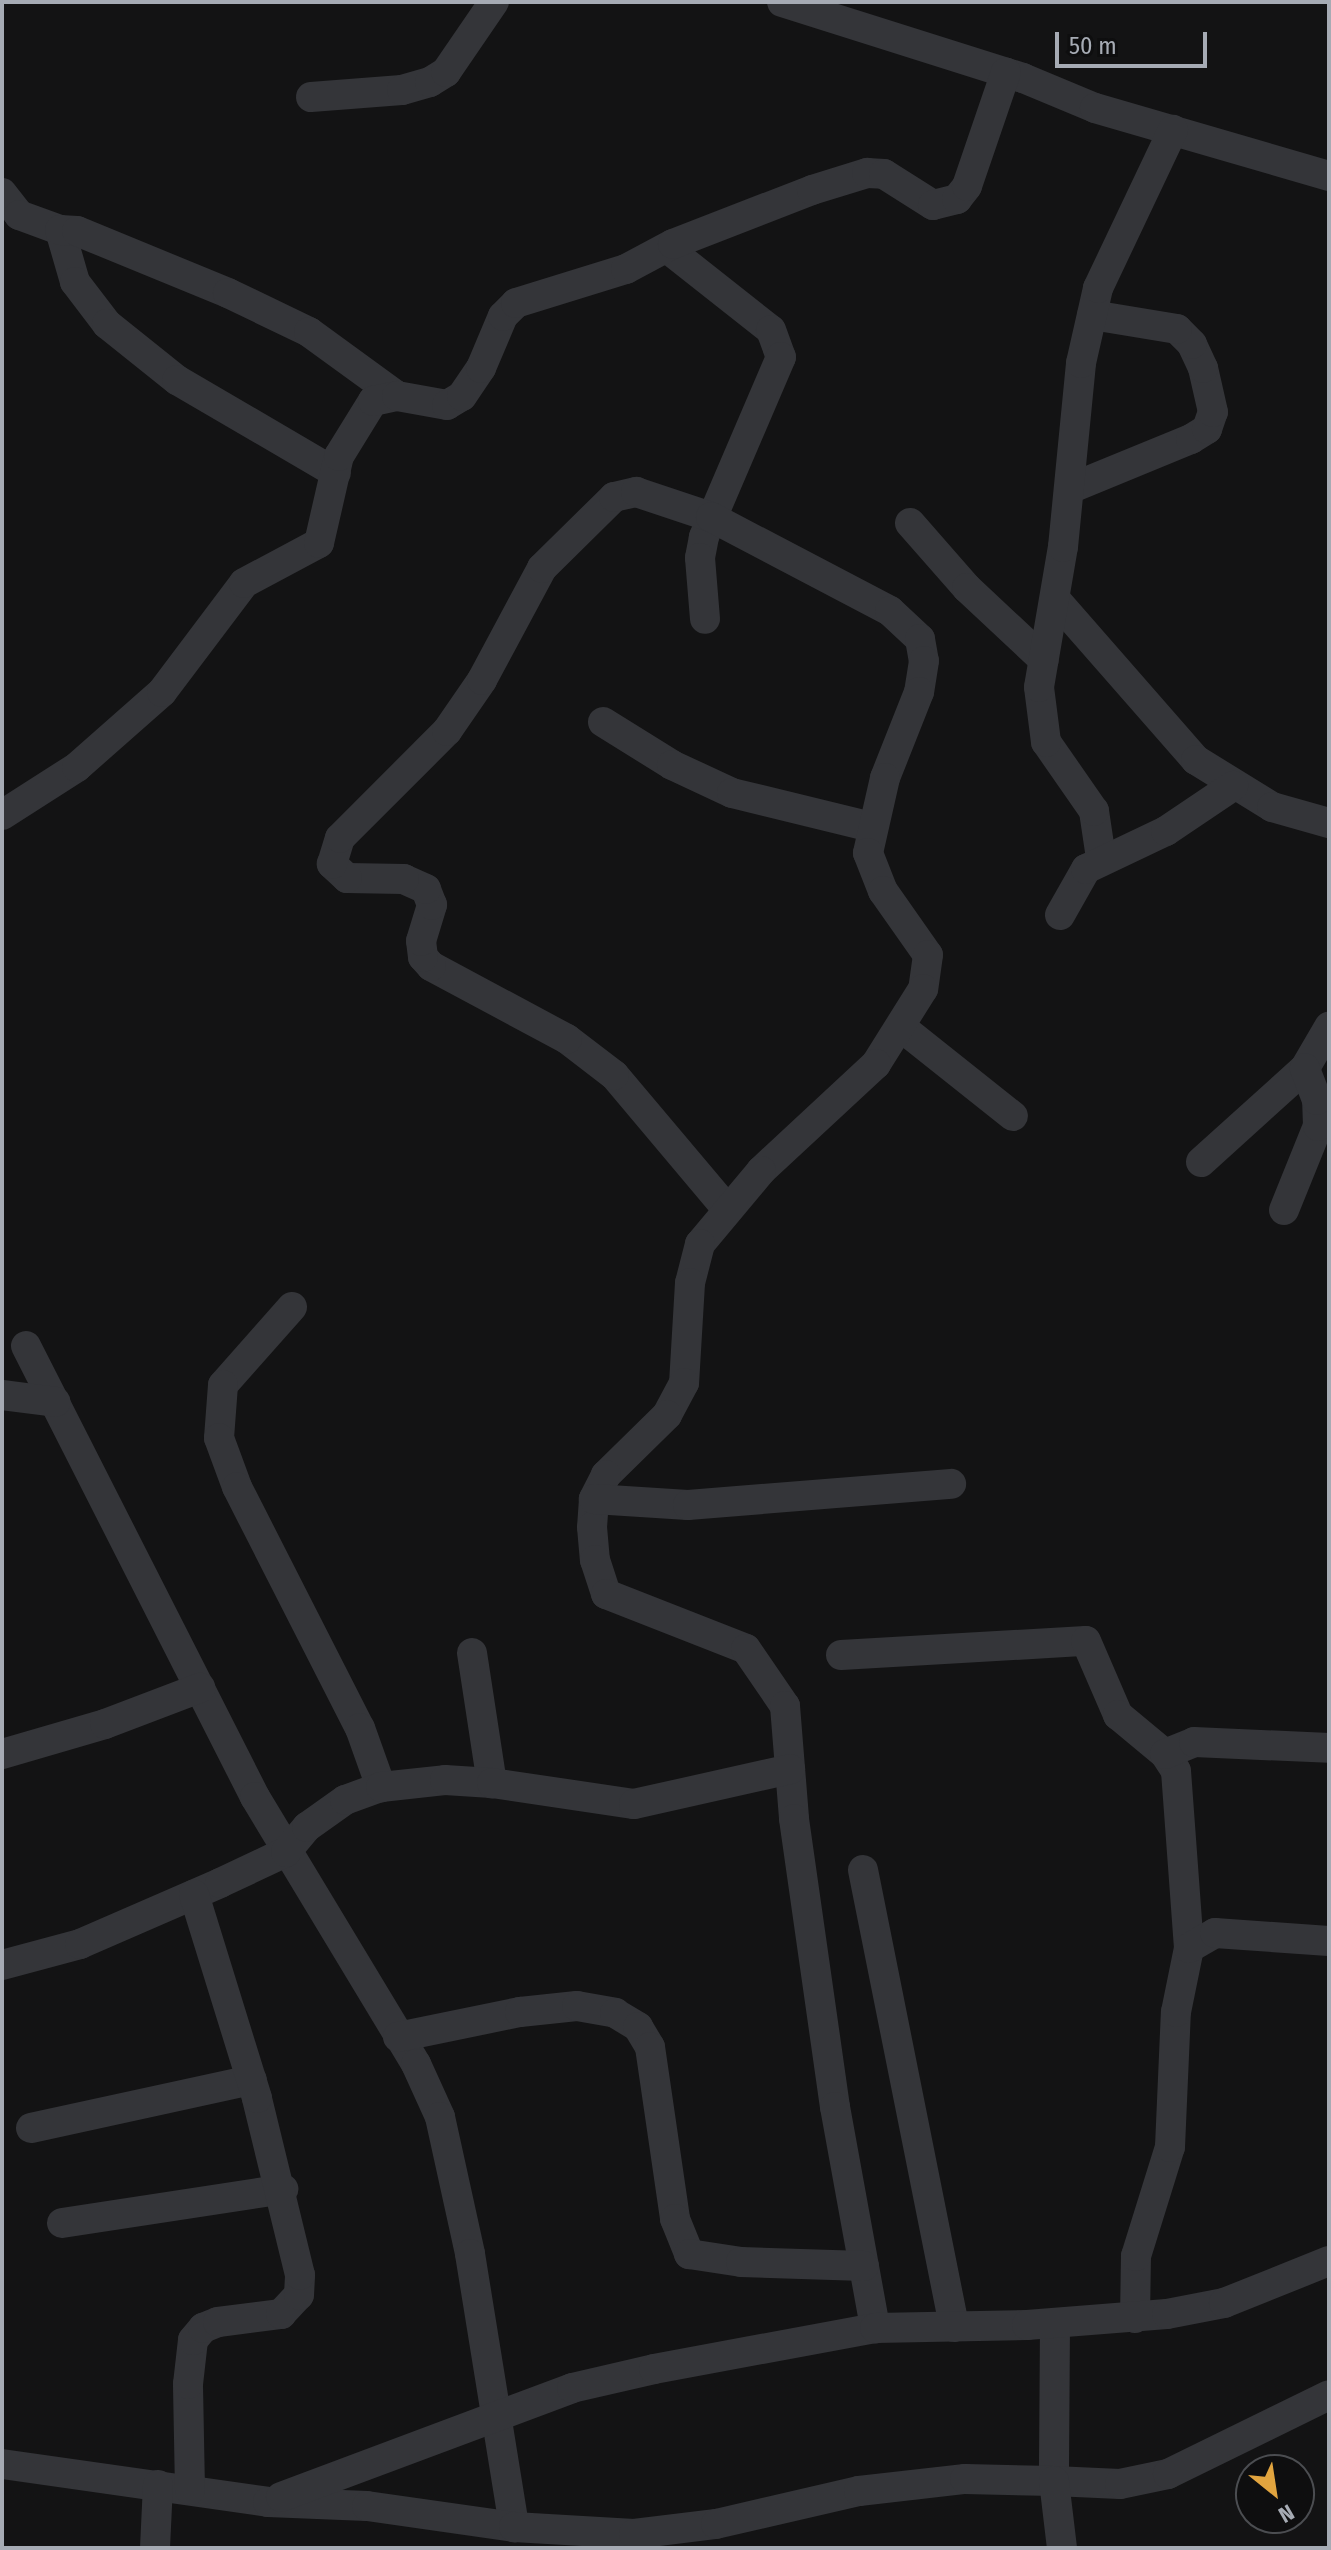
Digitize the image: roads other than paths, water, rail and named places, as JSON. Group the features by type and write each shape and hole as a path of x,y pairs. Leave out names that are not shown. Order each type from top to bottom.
{"street":[{"path":"311,97 402,90 430,82 446,72 494,2"},
{"path":"782,2 883,16 1006,72 1095,108 1329,176"},
{"path":"2,815 77,767 162,692 244,583 319,543 345,445 373,401 397,396 447,405 462,396 481,368 503,316 516,303 626,269 667,248 867,173 900,180 933,205 957,199 967,186 1006,72"},
{"path":"1101,858 1094,811 1046,742 1039,701 1069,489 1081,363 1092,315 1113,247 1173,130"},
{"path":"2,193 19,215 60,230 77,231 228,293 309,332 397,396"},
{"path":"60,230 75,282 107,324 177,380 336,473"},
{"path":"667,248 771,330 781,357 711,517 700,558 705,619"},
{"path":"1069,489 1191,439 1207,429 1213,412 1203,368 1192,344 1177,329 1092,315"},
{"path":"727,1209 614,1075 567,1039 431,966 423,957 421,941 432,905 426,889 404,879 347,878 332,864 340,838 447,731 482,680 525,593 564,542 614,497 636,492 711,517 890,611 920,639 924,661 919,692 871,827 868,853 883,891 928,955 923,989 901,1027 857,1084 727,1209 700,1244 690,1283 684,1383 667,1415 606,1475 594,1499 595,1560 606,1594 746,1649 785,1706 790,1769 835,2107 875,2328"},
{"path":"910,523 967,588 1044,660"},
{"path":"1055,599 1196,760 1233,786 1272,807 1329,823"},
{"path":"603,722 672,765 732,793 871,827"},
{"path":"1060,915 1072,888 1101,858 1166,831 1233,786"},
{"path":"901,1027 1013,1116"},
{"path":"1201,1162 1305,1068 1329,1027"},
{"path":"1284,1210 1318,1126 1317,1100 1305,1068"},
{"path":"292,1307 223,1385 219,1438 237,1487 360,1728 381,1787"},
{"path":"26,1346 286,1852 398,2037 440,2117 497,2416 514,2527"},
{"path":"2,1395 56,1402"},
{"path":"594,1499 688,1505 951,1484"},
{"path":"841,1655 1086,1641 1118,1715 1165,1754 1176,1771 1189,1948 1176,2012 1170,2147 1136,2256 1135,2318"},
{"path":"472,1653 492,1783"},
{"path":"2,1754 105,1724 200,1688"},
{"path":"1165,1754 1194,1742 1329,1748"},
{"path":"2,1965 80,1944 286,1852 325,1812 381,1787 445,1780 492,1783 634,1804 790,1769"},
{"path":"863,1870 954,2327"},
{"path":"190,2490 188,2384 193,2340 203,2328 218,2322 281,2314 299,2295 300,2275 283,2189 194,1895"},
{"path":"1189,1948 1215,1933 1329,1941"},
{"path":"398,2037 520,2012 577,2006 615,2013 638,2027 650,2047 675,2219 689,2254 741,2262 864,2266"},
{"path":"31,2128 252,2080"},
{"path":"62,2223 283,2189"},
{"path":"268,2502 572,2388 627,2375 777,2342 875,2328 1055,2324 1135,2318 1224,2303 1329,2261"},
{"path":"1055,2324 1054,2481 1062,2548"},
{"path":"2,2464 268,2502 367,2506 514,2527 578,2540 716,2524 859,2491 950,2481 1120,2484 1168,2474 1329,2395"},
{"path":"155,2548 158,2485"}]}
